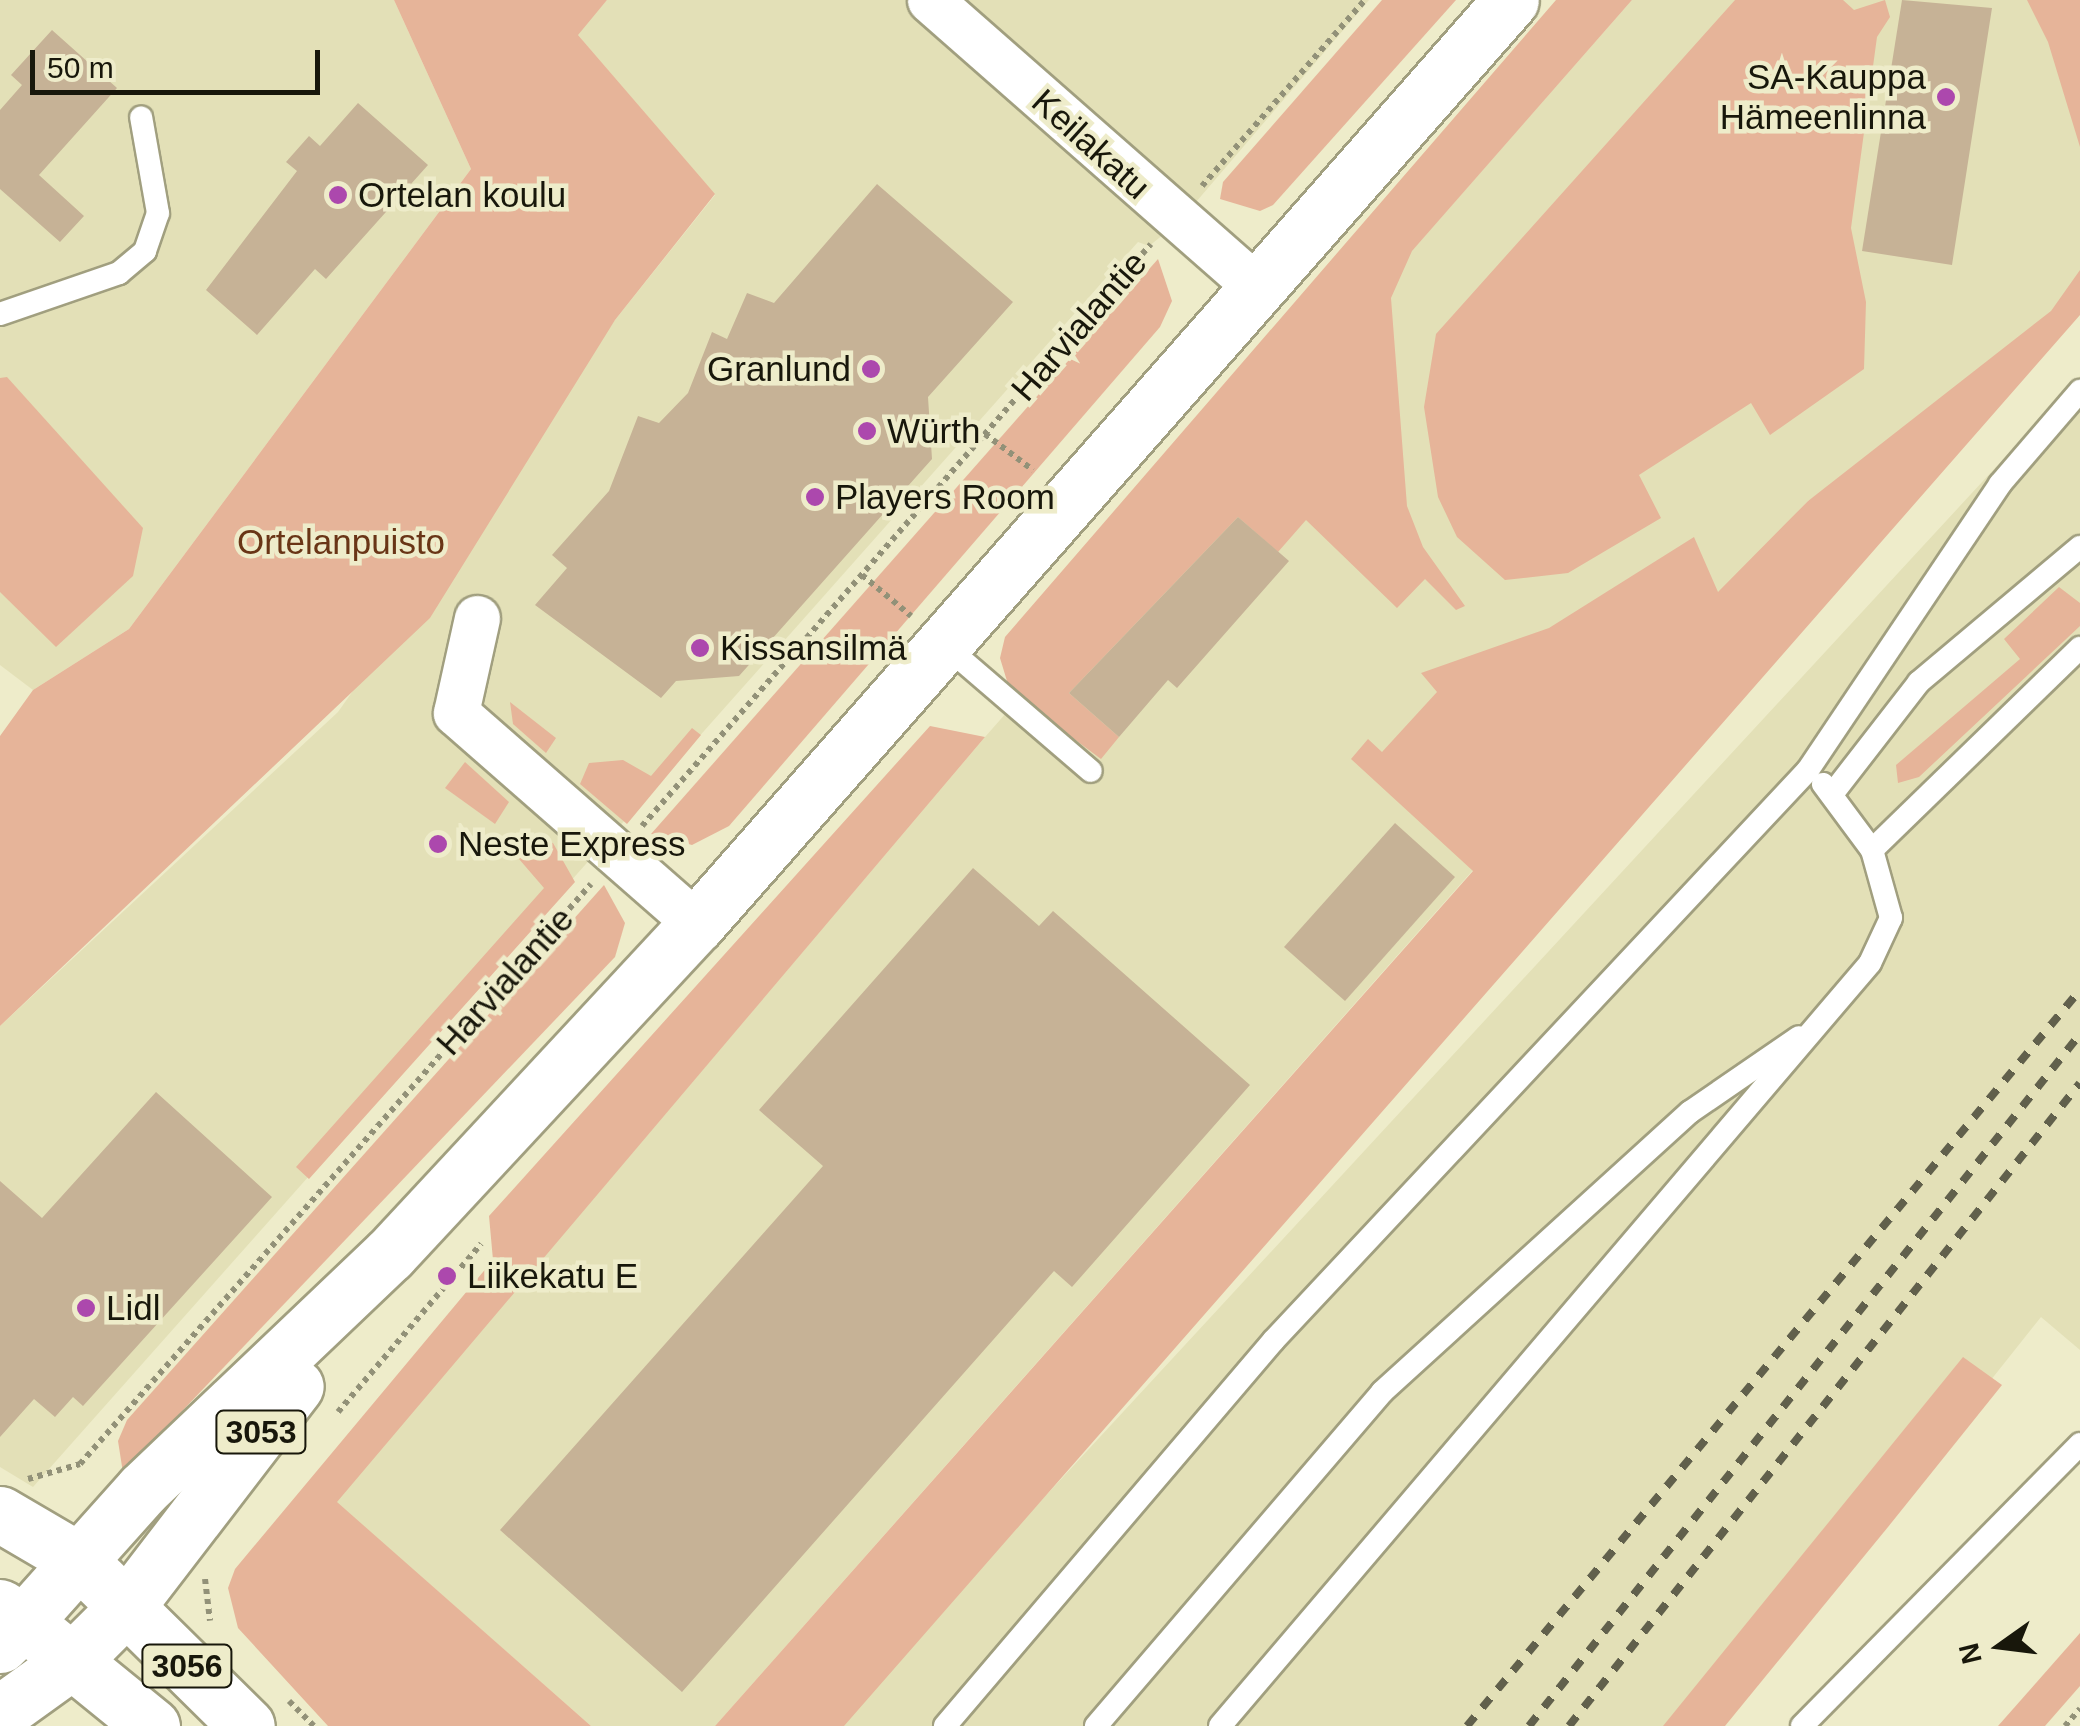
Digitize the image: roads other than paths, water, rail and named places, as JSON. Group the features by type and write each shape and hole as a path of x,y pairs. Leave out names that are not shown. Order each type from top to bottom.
{"main road":[{"name":"3053","path":"80,1561 390,1254 697,924 1255,286 1511,0"},
{"name":"3053","path":"0,1713 71,1662 127,1606 390,1254"},
{"name":"3056","path":"7,1494 247,1726"},
{"path":"8,1625 80,1561"},
{"name":"3056","path":"8,1625 71,1662 152,1726"}],"street":[{"name":"Keilakatu","path":"930,0 1173,218 1255,286"},
{"path":"477,618 456,714 697,924"}],"lane":[{"path":"0,314 119,273 145,251 158,213 140,117"},
{"path":"945,1726 1273,1342 1808,770 2000,484 2080,391"},
{"path":"1832,793 1919,682 2080,547"},
{"path":"942,643 1091,771"},
{"path":"1872,850 2080,648"},
{"path":"1220,1726 1814,1028 1890,930 1872,850 1832,793 1808,770"},
{"path":"1096,1726 1382,1392 1690,1112 1814,1028"},
{"path":"1802,1726 2080,1444"}],"railway":[{"path":"1467,1726 2080,990"},
{"path":"1529,1726 2080,1034"},
{"path":"1569,1726 2080,1083"}],"place":[{"name":"SA-Kauppa Hämeenlinna","path":"1946,97"},
{"name":"Ortelan koulu","path":"338,195"},
{"name":"Granlund","path":"871,369"},
{"name":"Würth","path":"867,431"},
{"name":"Players Room","path":"815,497"},
{"name":"Kissansilmä","path":"700,648"},
{"name":"Neste Express","path":"438,844"},
{"name":"Liikekatu E","path":"447,1276"},
{"name":"Lidl","path":"86,1308"}],"park label":[{"name":"Ortelanpuisto","path":"341,542"}]}
